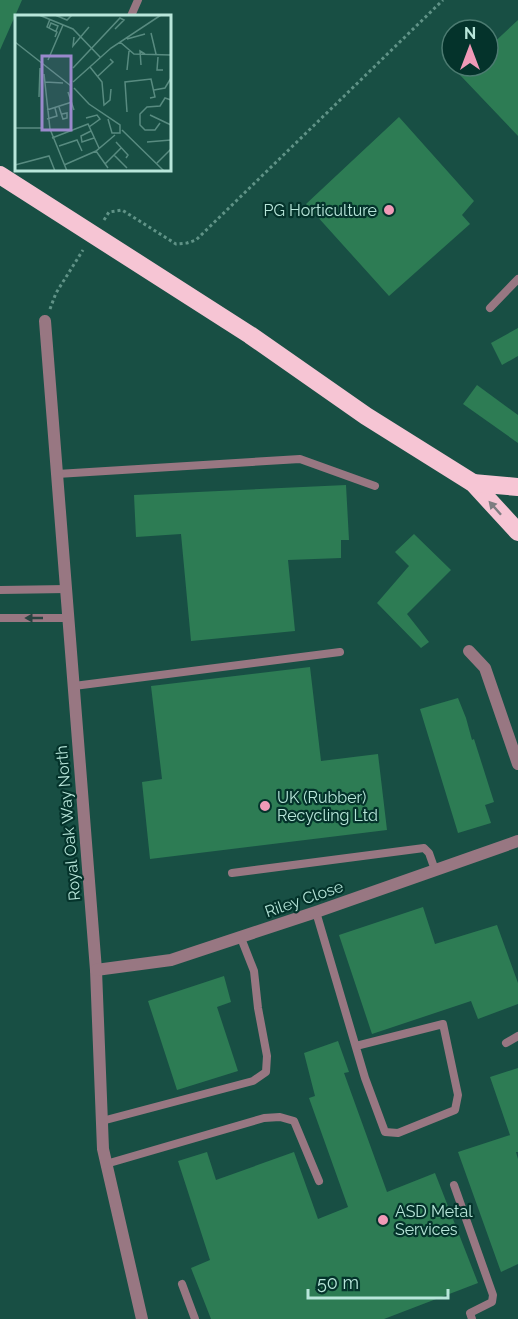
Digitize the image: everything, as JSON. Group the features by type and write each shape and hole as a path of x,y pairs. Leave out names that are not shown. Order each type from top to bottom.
{"highway":[{"path":"0,175 250,335 366,416 473,483 518,532"},
{"path":"473,483 518,487"}],"street":[{"name":"Royal Oak Way North","path":"45,321 96,970 102,1149 142,1319"},
{"path":"469,651 485,668 518,764"},
{"name":"Riley Close","path":"96,970 171,960 242,938 518,841"}],"lane":[{"path":"130,15 138,0"},
{"path":"490,308 518,279"},
{"path":"57,474 300,459 375,486"},
{"path":"0,590 66,589"},
{"path":"0,618 69,618"},
{"path":"74,686 340,652"},
{"path":"232,873 424,848 429,853 435,870"},
{"path":"316,912 356,1046 385,1132 398,1133 455,1110 458,1095 443,1024 356,1046"},
{"path":"102,1121 254,1081 266,1072 267,1056 254,971 242,938"},
{"path":"506,1043 518,1036"},
{"path":"106,1164 264,1118 280,1117 294,1121 319,1180"},
{"path":"454,1185 493,1295 492,1302 470,1313 472,1319"},
{"path":"182,1284 195,1319"}],"path":[{"path":"45,321 56,293 109,212 122,210 176,244 196,240 444,0"}],"building":[{"path":"0,0 22,0 15,15 0,50"},
{"path":"518,20 518,136 463,78 500,78 500,37"},
{"name":"PG Horticulture","path":"399,117 474,201 462,215 470,224 389,296 306,204"},
{"path":"518,328 518,356 502,365 491,343"},
{"path":"477,385 518,415 518,443 463,404"},
{"path":"346,485 349,540 341,540 341,558 288,560 295,631 191,641 181,534 136,537 134,495"},
{"path":"414,534 451,570 407,614 429,642 421,648 377,603 409,566 395,552"},
{"path":"310,667 321,761 378,754 387,830 150,859 142,782 162,779 151,686"},
{"path":"458,698 494,802 485,805 491,823 458,833 420,709"},
{"path":"423,907 435,944 497,925 518,983 518,1004 478,1019 471,1001 372,1034 339,935"},
{"path":"224,976 231,1002 217,1007 238,1071 177,1090 148,1001"},
{"name":"ASD Metal Services","path":"338,1041 349,1072 344,1073 387,1192 435,1173 478,1283 384,1319 211,1319 191,1268 210,1260 178,1161 207,1152 216,1180 294,1152 318,1219 348,1207 309,1098 315,1096 304,1053"},
{"path":"518,1068 518,1152 516,1152 518,1159 518,1264 501,1272 458,1152 510,1135 490,1077"}],"place":[{"name":"PG Horticulture","path":"389,210"},
{"name":"UK (Rubber) Recycling Ltd","path":"265,806"},
{"name":"ASD Metal Services","path":"383,1220"}]}
